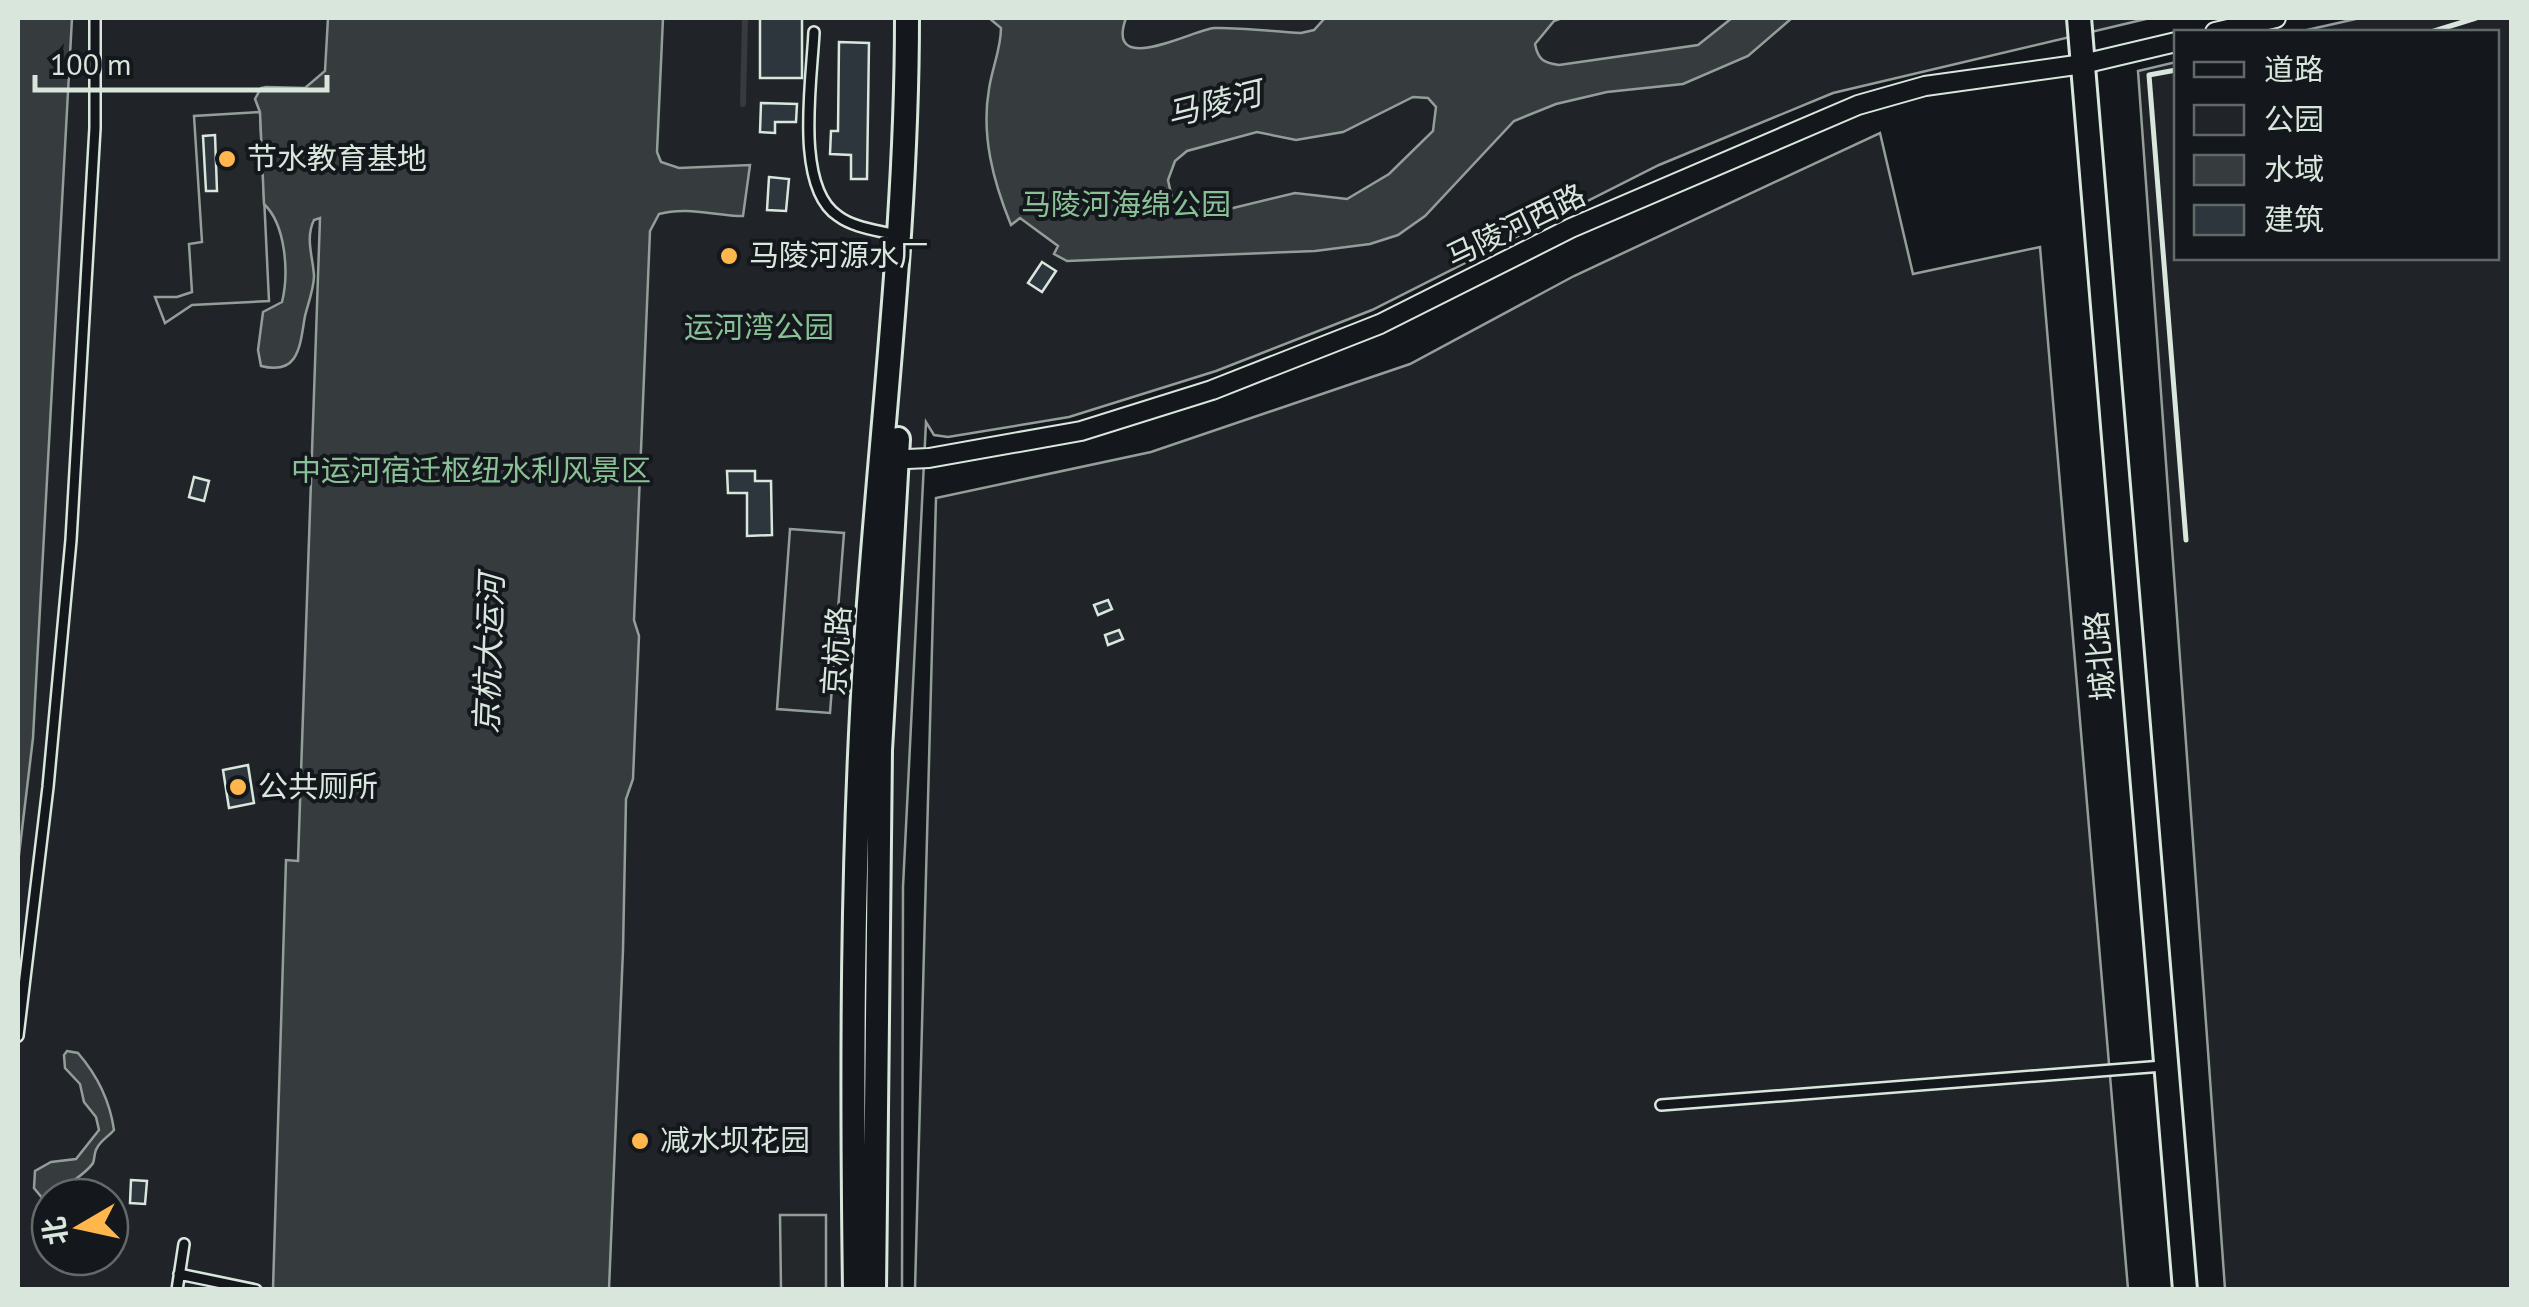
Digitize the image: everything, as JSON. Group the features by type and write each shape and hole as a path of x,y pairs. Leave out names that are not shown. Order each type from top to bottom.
{"street":[{"name":"京杭路","path":"874,1290 880,750 907,18"},
{"name":"京杭路","path":"855,1290 855,854 866,645 889,460 920,18"},
{"name":"城北路","path":"2079,18 2185,1290"},
{"path":"2223,30 2276,18"},
{"name":"马陵河西路","path":"889,460 929,458 1081,431 1212,390 1380,324 1570,228 1858,105 1926,86 2083,64 2174,42"}],"lane":[{"path":"18,1036 48,788 71,540 96,128 96,18"},
{"path":"814,32 809,144 818,193 839,218 899,236"},
{"path":"1661,1106 2166,1066"},
{"path":"177,1290 184,1244"},
{"path":"179,1274 256,1290"}],"green space":[{"name":"中运河宿迁枢纽水利风景区","path":"18,18 2150,18 1833,93 1659,165 1372,310 1216,371 1069,417 948,437 934,435 926,422 903,887 902,1290 18,1289"},
{"path":"2360,18 2511,18 2511,1289 2225,1289 2138,71 2174,62 2174,260 2499,260 2499,30 2307,30"},
{"path":"1880,133 1913,274 2040,247 2128,1289 915,1290 936,498 1151,452 1410,364 1574,276"}],"shaded area":[{"path":"260,112 269,301 192,305 165,323 155,297 192,292 189,244 202,242 194,116"},
{"path":"790,529 844,533 830,713 777,709"},
{"path":"780,1215 826,1215 826,1289 781,1289"}],"water":[{"path":"18,18 72,18 33,738 18,863"},
{"name":"京杭大运河","path":"328,18 663,18 657,152 661,162 679,168 750,165 743,216 670,212 659,214 650,231 634,620 639,636 633,779 626,799 609,1289 273,1289 286,860 298,861 320,218 314,220 310,234 314,281 296,355 284,366 261,366 258,350 263,312 282,302 285,264 277,224 264,204 260,112 255,99 261,88 305,88 325,71"},
{"path":"989,18 1126,18 1123,36 1128,45 1139,48 1214,28 1301,33 1314,30 1325,18 1562,18 1554,21 1535,44 1543,60 1559,65 1698,45 1732,18 1792,18 1748,56 1683,84 1607,92 1556,104 1514,121 1425,216 1398,235 1370,244 1315,251 1067,261 1054,254 1058,246 1020,218 1011,225 994,175 987,106 1001,28","holes":["1413,97 1428,98 1436,107 1433,131 1389,174 1347,199 1295,193 1229,209 1185,211 1172,198 1168,180 1175,161 1187,151 1257,132 1296,140 1343,132"]},
{"path":"67,1051 78,1053 97,1080 114,1130 98,1145 93,1163 77,1177 35,1177 35,1171 51,1162 76,1159 99,1130 96,1117 84,1102 80,1084 65,1068"}],"building":[{"path":"760,18 802,18 802,78 760,78"},
{"path":"839,42 869,43 867,179 851,179 851,155 830,154 831,131 838,131"},
{"path":"761,103 797,104 796,122 775,122 775,133 760,132"},
{"path":"215,135 217,191 206,191 203,136"},
{"path":"769,177 789,179 786,211 767,210"},
{"path":"1042,262 1056,271 1042,292 1028,283"},
{"path":"727,471 755,471 755,481 771,481 772,535 747,536 747,493 728,493"},
{"path":"194,477 209,481 204,501 189,497"},
{"path":"1108,600 1112,609 1098,615 1094,605"},
{"path":"1119,630 1123,639 1108,645 1105,635"},
{"name":"公共厕所","path":"248,765 254,803 229,808 223,770"},
{"path":"131,1180 147,1181 145,1204 130,1203"}],"waterway":[{"name":"马陵河","path":"743,104 745,18"}],"wall":[{"path":"2437,30 2476,18"},
{"path":"2174,70 2149,75 2186,540"}],"place":[{"name":"节水教育基地","path":"227,159"},
{"name":"马陵河源水厂","path":"729,256"},
{"name":"公共厕所","path":"238,787"},
{"name":"减水坝花园","path":"640,1141"}],"park label":[{"name":"马陵河海绵公园","path":"1126,205"},
{"name":"运河湾公园","path":"759,328"}]}
